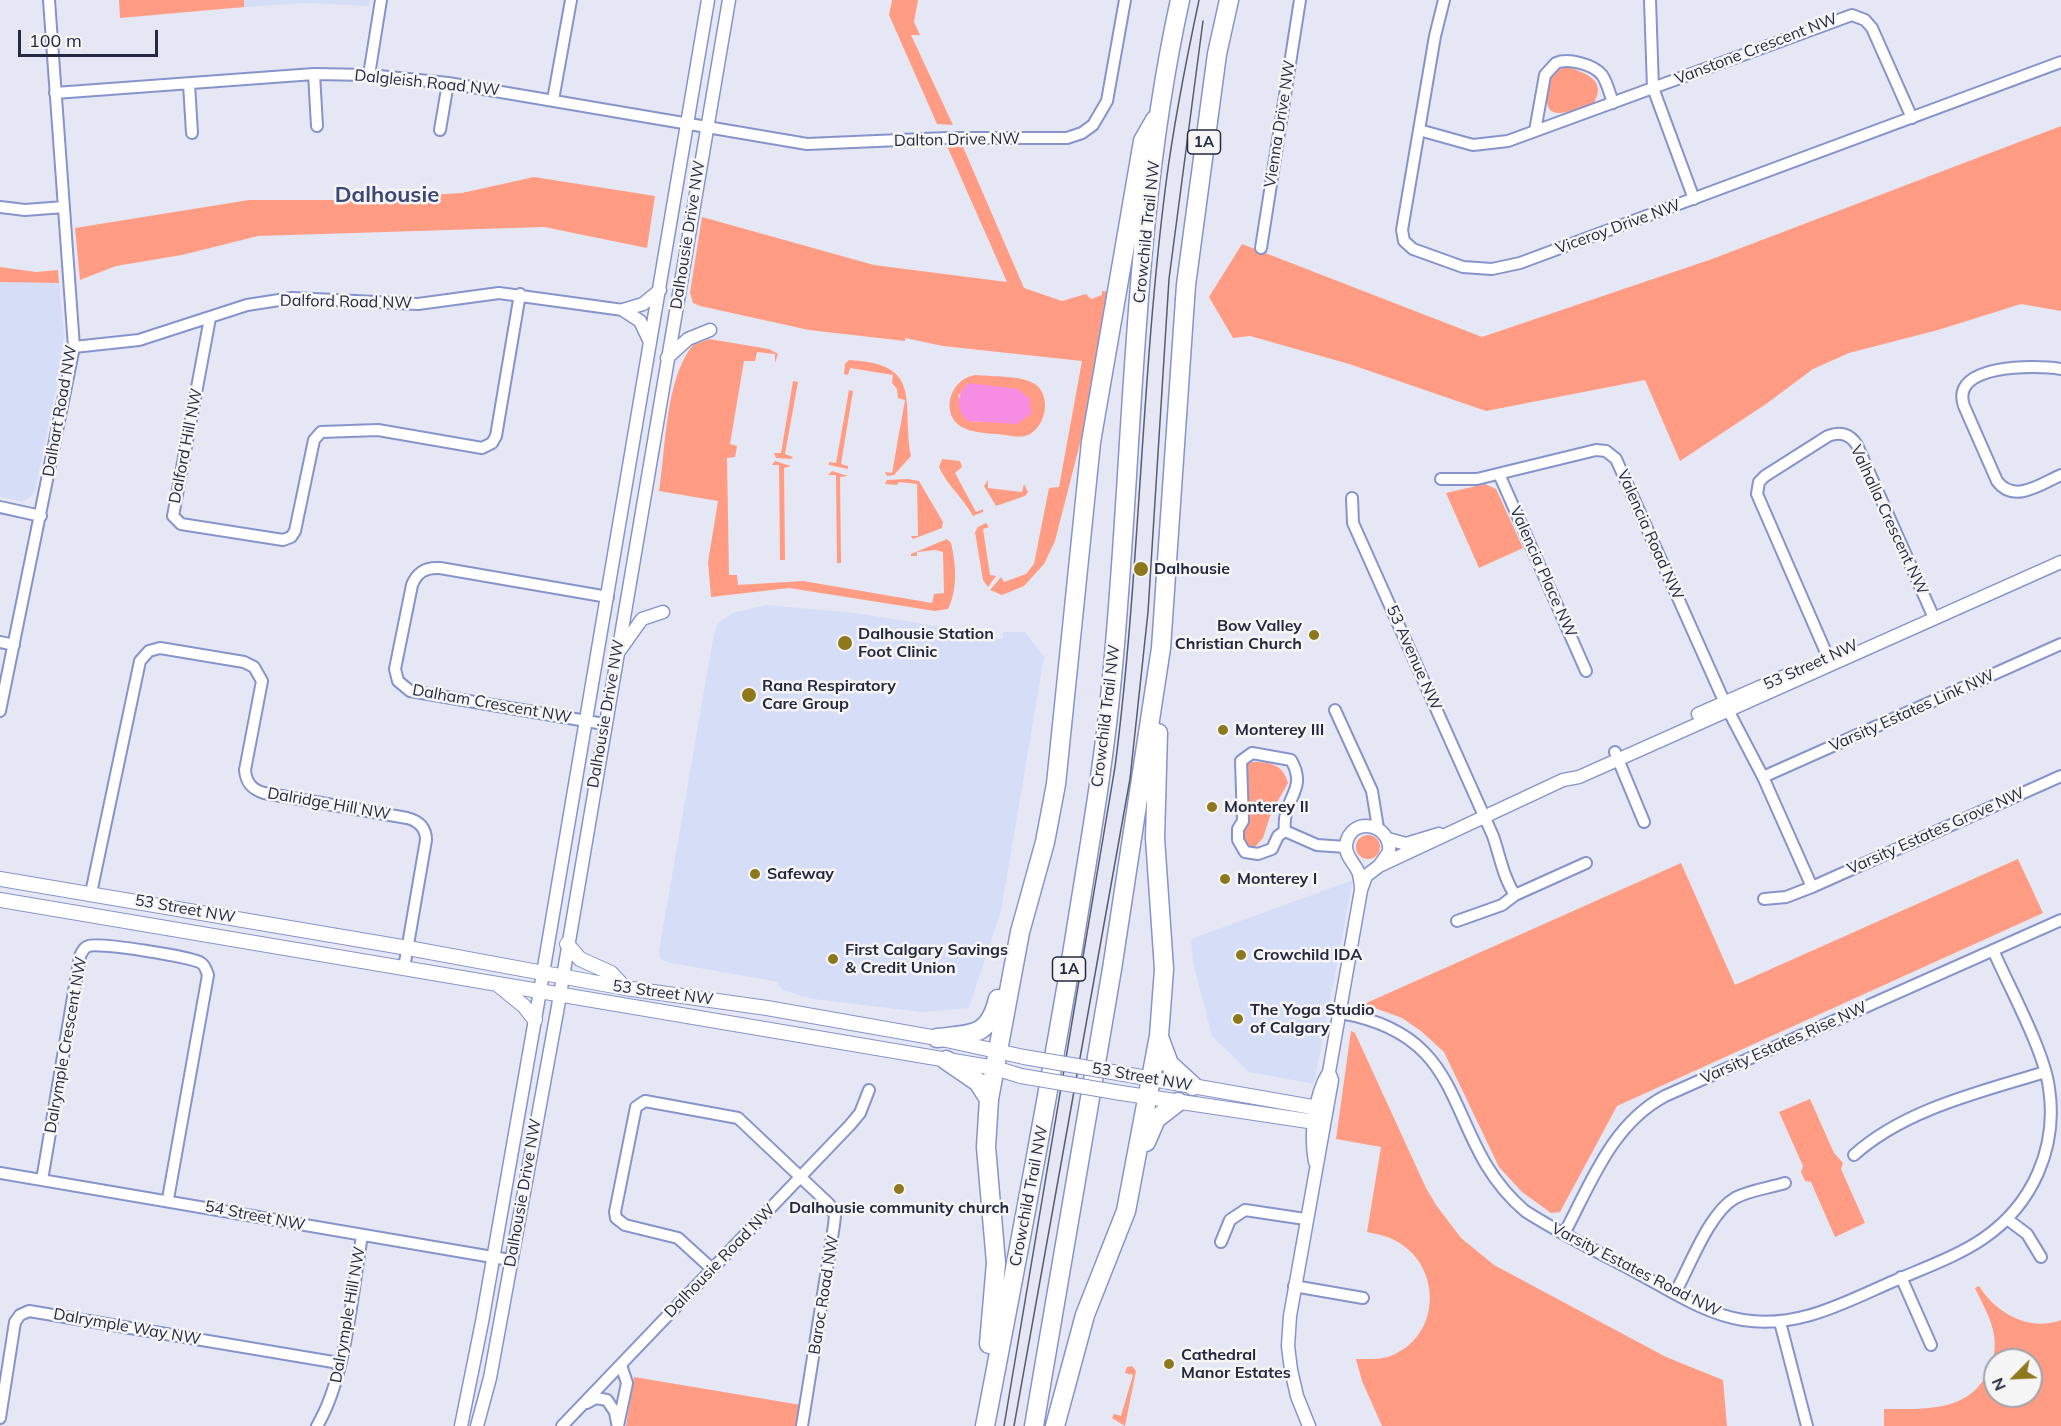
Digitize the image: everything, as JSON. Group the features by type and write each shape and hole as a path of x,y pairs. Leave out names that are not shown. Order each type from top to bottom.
{"highway":[{"name":"Crowchild Trail NW","path":"983,1426 1047,1096 1099,781 1112,678 1134,358 1158,115 1180,0"},
{"name":"1A","path":"1034,1426 1112,969 1161,648 1186,285 1217,54 1229,0"},
{"path":"983,1426 996,1289 995,1238 986,1147 989,1099 1020,932 1045,842 1058,768 1092,442 1143,141 1158,115"},
{"path":"1055,1426 1085,1315 1126,1210 1159,1036 1164,969 1155,838 1161,648"},
{"path":"937,1038 973,1034 987,1025 996,1009 1012,945 1020,932"},
{"path":"1159,1036 1169,1064 1193,1086"},
{"path":"946,1060 978,1082 989,1099"},
{"path":"1138,1153 1156,1119 1178,1102"}],"main road":[{"name":"53 Street NW","path":"0,879 408,948 625,988 768,1008 998,1049 1024,1057 1124,1074 1178,1102 1321,1116"},
{"name":"53 Street NW","path":"0,900 995,1068 1021,1076 1121,1093 1149,1087 1193,1086 1321,1116"},
{"path":"567,944 580,959 611,973 625,988"},
{"path":"495,983 524,1006 535,1020"}],"street":[{"name":"Dalhart Road NW","path":"0,711 74,347 49,0"},
{"path":"369,75 381,0"},
{"path":"553,100 571,0"},
{"name":"Dalhousie Drive NW","path":"461,1426 587,721 708,0"},
{"name":"Dalhousie Drive NW","path":"477,1426 490,1378 560,995 604,724 729,0"},
{"name":"Dalton Drive NW","path":"687,124 807,144 947,138 1067,138 1082,133 1093,125 1107,101 1125,0"},
{"name":"Vienna Drive NW","path":"1261,248 1299,0"},
{"name":"Viceroy Drive NW","path":"1444,0 1435,36 1402,236 1413,249 1463,267 1492,269 1514,265 2061,63"},
{"path":"1650,0 1653,88 1694,199"},
{"name":"Vanstone Crescent NW","path":"1419,130 1473,145 1508,141 1852,15 1865,20 1872,28 1912,118"},
{"path":"1535,131 1545,75 1550,66 1560,61 1569,61 1596,70 1603,77 1613,103"},
{"name":"Dalgleish Road NW","path":"56,93 314,74 369,75 448,82 687,124"},
{"path":"314,74 317,126"},
{"path":"440,130 448,82"},
{"path":"189,84 192,132"},
{"path":"0,207 25,210 64,207"},
{"path":"622,310 643,304 660,290"},
{"name":"Dalford Road NW","path":"74,347 139,340 247,305 292,297 406,304 475,295 520,294 622,310"},
{"name":"Dalford Hill NW","path":"210,318 173,516 181,524 283,540 291,537 295,531 314,440 321,432 378,430 482,448 492,443 496,436 520,294"},
{"path":"622,310 640,321 651,344"},
{"path":"667,358 692,336 710,330"},
{"path":"2061,369 2024,365 2002,369 1971,380 1964,388 1962,396 1964,406 1997,481 2004,489 2013,492 2025,491 2061,475"},
{"name":"Valhalla Crescent NW","path":"1830,661 1757,494 1759,483 1765,476 1828,436 1838,433 1848,436 1857,445 1933,615"},
{"name":"Valencia Road NW","path":"1441,479 1477,479 1596,450 1612,456 1726,707"},
{"name":"Valencia Place NW","path":"1499,474 1586,671"},
{"name":"53 Avenue NW","path":"1352,498 1353,523 1502,860 1506,881 1515,895"},
{"path":"0,507 41,516"},
{"name":"53 Street NW","path":"1933,615 2061,553"},
{"name":"53 Street NW","path":"1379,866 1409,854 1443,834 1563,780 1579,777 1617,756 1726,707 1933,615 2061,562"},
{"name":"Dalham Crescent NW","path":"604,724 410,691 398,681 395,669 412,585 415,578 425,569 440,568 608,597"},
{"path":"616,657 642,619 663,612"},
{"path":"0,642 14,645"},
{"name":"Varsity Estates Link NW","path":"1763,777 2061,644"},
{"name":"Dalridge Hill NW","path":"91,893 140,661 149,651 160,648 250,664 258,671 262,681 245,770 252,788 264,793 407,818 421,826 426,840 404,968"},
{"path":"1726,707 1763,777 1812,886"},
{"path":"1309,1426 1297,1396 1289,1360 1290,1316 1315,1162 1312,1145 1321,1116 1324,1079 1329,1072 1341,1013 1362,890 1366,876 1379,866 1389,852 1388,839 1378,828 1371,791 1335,710"},
{"path":"1252,753 1291,760 1297,774 1299,784 1284,817 1285,831 1278,836 1272,849 1258,854 1245,852 1238,840 1238,829 1243,821 1241,761 1252,753"},
{"path":"1617,756 1644,822"},
{"name":"Varsity Estates Grove NW","path":"1764,899 1786,897 2061,776"},
{"path":"1362,890 1359,873 1346,847 1351,833 1363,826 1375,812"},
{"path":"1363,826 1378,828"},
{"path":"1285,831 1317,845 1346,847"},
{"name":"53 Street NW","path":"1388,839 1406,843 1431,834 1443,834"},
{"path":"1457,921 1502,905 1515,895 1586,863"},
{"name":"Varsity Estates Rise NW","path":"1564,1234 1617,1135 1647,1107 1665,1096 2061,920"},
{"name":"Dalrymple Crescent NW","path":"42,1180 83,949 96,944 147,951 198,961 206,968 208,975 168,1199"},
{"name":"Varsity Estates Road NW","path":"1341,1013 1382,1023 1401,1033 1423,1050 1444,1076 1483,1161 1496,1182 1525,1211 1675,1293 1728,1317 1780,1322 1818,1314 1970,1246 2007,1219 2030,1190 2044,1159 2049,1136 2051,1112 2045,1071 1993,950"},
{"path":"1854,1155 1882,1133 1926,1113 2045,1071"},
{"name":"Dalhousie Road NW","path":"562,1426 857,1117 869,1090"},
{"name":"Baroc Road NW","path":"712,1269 678,1238 625,1225 616,1218 615,1212 639,1103 650,1100 738,1118 801,1176 829,1204 835,1215 802,1426"},
{"name":"54 Street NW","path":"0,1173 168,1199 362,1236 510,1260"},
{"path":"1675,1293 1715,1218 1724,1206 1744,1194 1785,1184"},
{"path":"1221,1242 1230,1220 1245,1210 1305,1219"},
{"path":"2007,1219 2027,1234 2042,1257"},
{"name":"Dalrymple Hill NW","path":"317,1426 334,1389 362,1236"},
{"path":"1901,1277 1931,1345"},
{"path":"1294,1286 1363,1298"},
{"name":"Dalrymple Way NW","path":"0,1418 15,1322 22,1313 29,1311 339,1364"},
{"path":"1780,1322 1807,1426"},
{"path":"618,1426 627,1383 621,1365"},
{"path":"581,1406 596,1398 607,1400 615,1412 618,1426"}],"shaded area":[{"path":"119,0 244,0 244,7 120,18"},
{"path":"244,0 370,0 369,6 305,3 244,7"},
{"path":"892,0 918,0 914,22 920,35 911,35 953,125 937,124 889,15"},
{"path":"1564,66 1586,74 1596,83 1597,95 1593,104 1560,113 1553,112 1549,108 1547,100 1552,73"},
{"path":"2061,126 2061,311 2021,304 1938,330 1849,353 1813,369 1766,404 1680,461 1645,380 1486,411 1349,364 1250,336 1233,338 1209,297 1242,244 1482,337 1712,259"},
{"path":"947,146 963,147 1024,288 1062,301 1086,294 1091,299 1102,295 1102,291 1110,292 1088,412 1055,541 1044,564 1024,586 1002,595 990,590 1001,577 1004,582 1026,574 1034,564 1049,488 1059,487 1082,361 943,346 905,338 905,341 809,330 700,306 693,303 690,293 702,217 874,265 1007,282"},
{"path":"534,177 655,196 647,248 544,227 258,236 182,255 116,266 80,280 75,228 249,200 339,200 462,193"},
{"path":"0,267 36,272 58,270 59,283 0,282"},
{"path":"0,282 59,283 64,334 62,360 35,491 27,500 21,501 0,497"},
{"path":"709,339 769,349 778,354 775,363 775,354 757,352 755,361 744,361 730,444 737,446 735,457 727,458 729,575 737,575 738,585 803,581 932,603 934,594 944,593 943,552 935,550 917,552 917,556 911,556 911,554 947,539 951,543 955,576 948,609 935,611 789,588 711,597 708,562 718,501 659,491 668,415 677,376 693,345"},
{"path":"849,360 873,363 889,369 899,378 905,389 911,456 894,475 887,476 885,472 892,473 905,400 898,398 897,389 892,383 893,375 850,368 848,375 844,374 845,364"},
{"path":"976,375 1006,377 1022,379 1035,384 1044,396 1043,419 1034,431 1019,437 965,429 954,420 950,412 950,404 955,388 968,377","holes":["968,383 988,422 968,421 958,396"]},
{"path":"793,381 798,382 785,454 793,457 791,459 776,458 774,453 781,453"},
{"path":"968,383 1018,389 1030,399 1031,414 1017,424 968,421 959,407 959,397"},
{"path":"849,390 853,391 841,464 848,466 848,469 829,465 829,462 836,463"},
{"path":"942,459 960,461 962,467 955,473 976,512 983,509 983,512 973,516 942,474 939,467"},
{"path":"775,461 791,466 784,468 785,560 780,560 779,465 772,465"},
{"path":"832,471 848,476 840,477 841,563 837,563 836,475 828,475"},
{"path":"887,480 919,481 943,522 942,528 913,539 911,536 918,536 917,484 899,482 897,485 885,484"},
{"path":"988,480 988,488 1022,492 1024,484 1028,492 1025,496 996,506 984,486"},
{"path":"1485,484 1496,489 1523,548 1479,568 1446,493"},
{"path":"986,523 989,527 983,529 990,575 996,576 988,587 983,580 975,532 978,527"},
{"path":"766,605 856,613 936,626 983,630 984,637 1003,639 1003,632 1025,632 1044,657 1001,911 969,1008 921,1012 813,999 782,990 778,982 666,962 660,958 659,951 713,639 718,623 733,613"},
{"path":"1252,762 1275,765 1283,772 1288,783 1271,813 1263,838 1254,848 1241,843 1245,766"},
{"path":"1368,835 1377,838 1380,847 1377,856 1368,859 1359,856 1356,847 1359,838"},
{"path":"2018,859 2043,913 1617,1106 1560,1212 1551,1213 1522,1192 1499,1167 1444,1052 1421,1031 1402,1018 1364,1004 1681,863 1735,985"},
{"path":"1353,880 1314,1084 1249,1072 1212,1036 1193,963 1191,939"},
{"path":"1351,1031 1355,1033 1426,1188 1461,1238 1494,1265 1666,1357 1723,1380 1727,1426 1382,1426 1362,1381 1356,1359 1388,1357 1409,1345 1421,1331 1428,1315 1430,1298 1428,1281 1421,1265 1410,1251 1391,1239 1367,1232 1381,1147 1336,1139"},
{"path":"1810,1099 1834,1153 1843,1163 1841,1169 1865,1223 1835,1237 1811,1182 1805,1181 1801,1172 1803,1166 1779,1112"},
{"path":"1979,1286 1994,1304 2014,1318 2037,1324 2061,1320 2061,1426 1884,1426 1884,1409 1944,1406 1970,1394 1983,1380 1983,1408 2043,1408 2043,1348 1995,1348 1989,1317 1975,1288"},
{"path":"1132,1366 1136,1371 1125,1426 1112,1418 1114,1414 1121,1416 1133,1375 1125,1373 1127,1367"},
{"path":"634,1377 801,1405 798,1426 626,1426"}],"tram line":[{"path":"1004,1426 1115,767 1130,621 1158,256 1173,137 1199,0"},
{"path":"1014,1426 1130,779 1148,612 1169,279 1203,21"}],"place":[{"name":"Dalhousie","path":"1141,569"},
{"name":"Bow Valley Christian Church","path":"1314,635"},
{"name":"Dalhousie Station Foot Clinic","path":"845,643"},
{"name":"Rana Respiratory Care Group","path":"749,695"},
{"name":"Monterey III","path":"1223,730"},
{"name":"Monterey II","path":"1212,807"},
{"name":"Safeway","path":"755,874"},
{"name":"Monterey I","path":"1225,879"},
{"name":"Crowchild IDA","path":"1241,955"},
{"name":"First Calgary Savings & Credit Union","path":"833,959"},
{"name":"The Yoga Studio of Calgary","path":"1238,1019"},
{"name":"Dalhousie community church","path":"899,1189"},
{"name":"Cathedral Manor Estates","path":"1169,1364"}],"district":[{"name":"Dalhousie","path":"387,195"}]}
